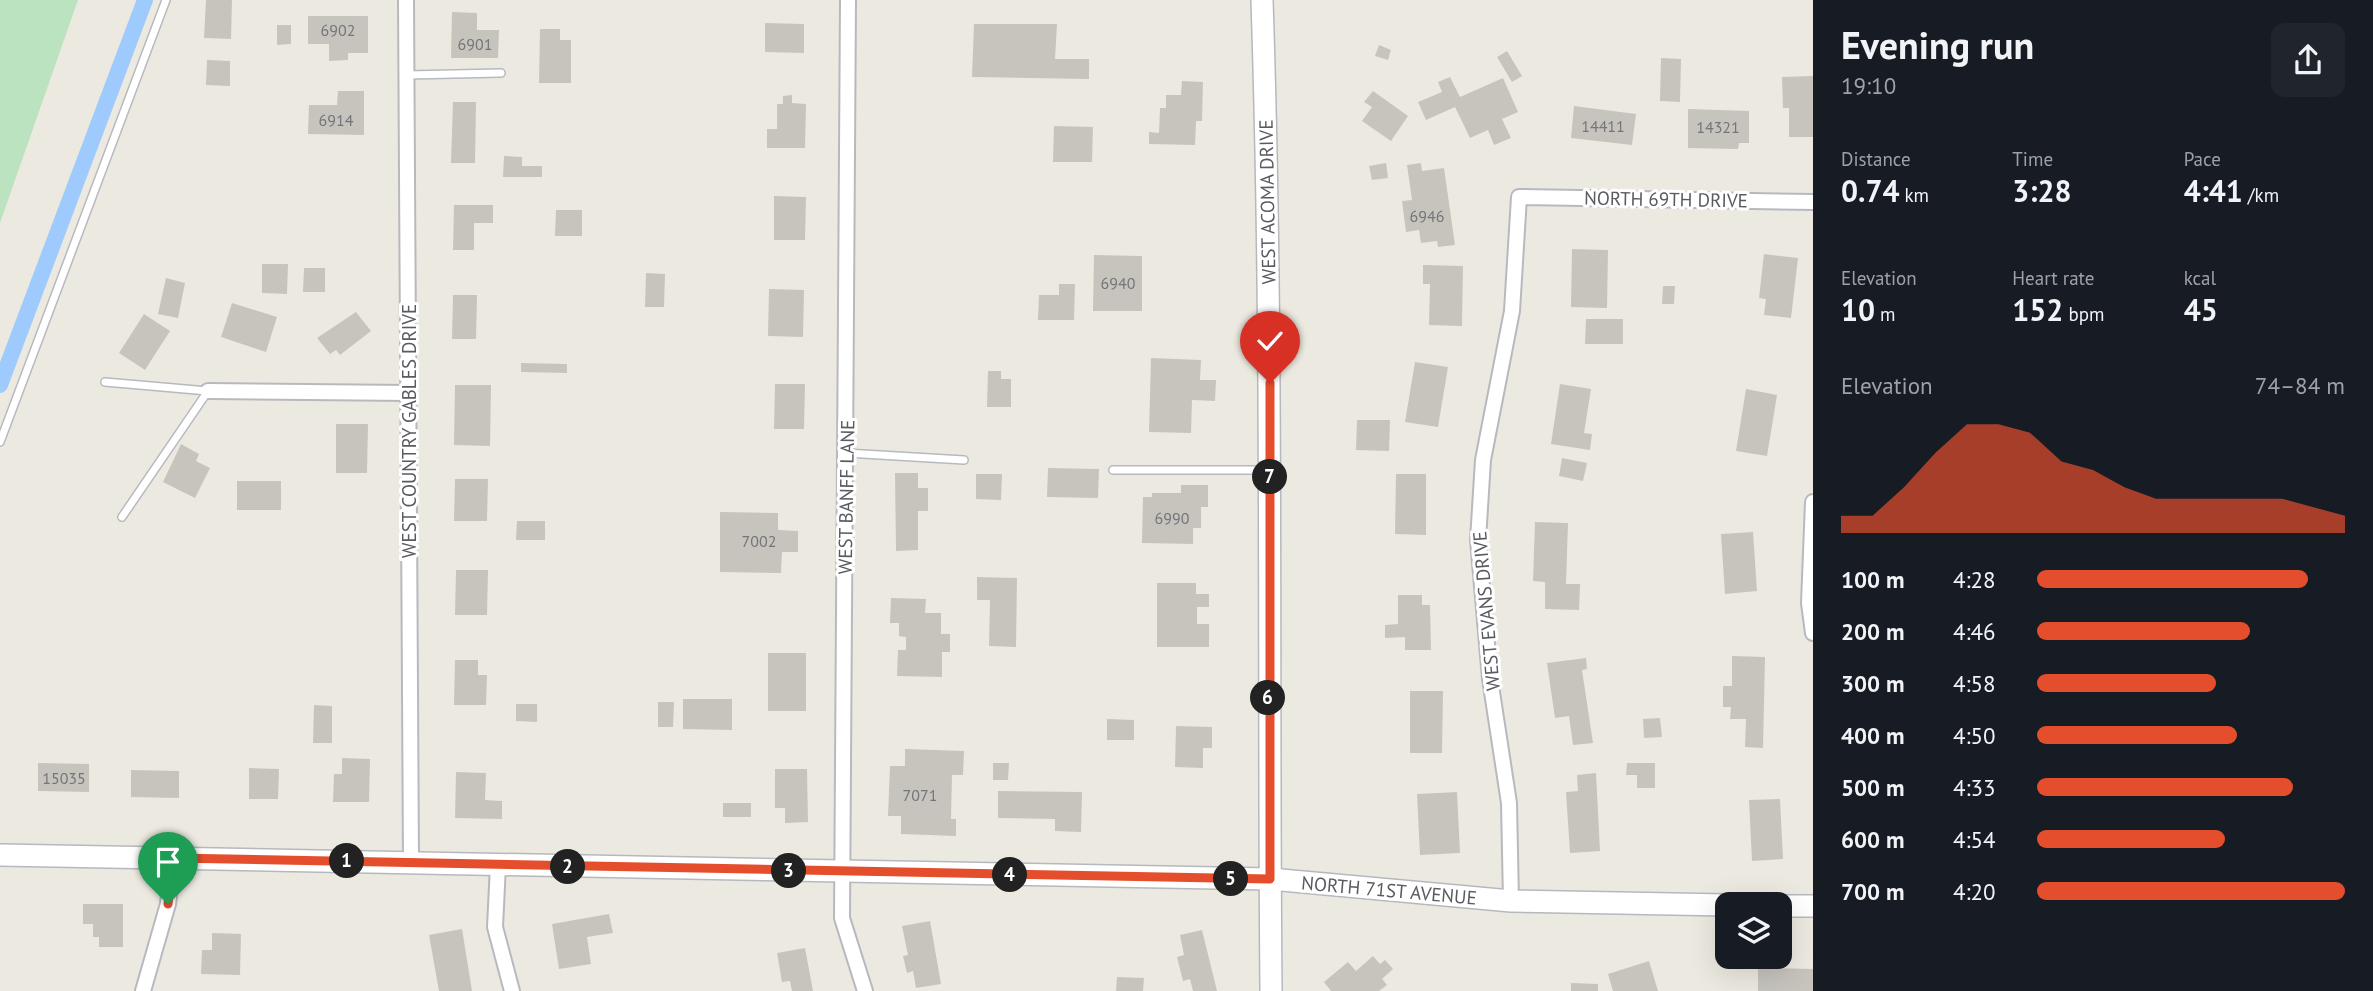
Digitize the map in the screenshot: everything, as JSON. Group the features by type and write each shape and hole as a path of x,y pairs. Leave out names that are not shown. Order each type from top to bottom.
{"street":[{"name":"WEST COUNTRY GABLES DRIVE","path":"407,0 411,863"},
{"name":"WEST BANFF LANE","path":"848,0 841,872 842,918 865,991"},
{"name":"WEST ACOMA DRIVE","path":"1262,0 1270,295 1271,991"},
{"name":"NORTH 69TH DRIVE","path":"1519,197 1813,202"},
{"name":"WEST EVANS DRIVE","path":"1511,901 1509,803 1490,679 1478,540 1483,460 1512,311 1519,197"},
{"path":"208,391 409,393"},
{"path":"1813,502 1810,603 1813,633"},
{"name":"NORTH 71ST AVENUE","path":"0,855 1270,879 1511,901 1715,905"},
{"path":"144,991 168,904 173,858"},
{"path":"498,865 495,927 512,991"},
{"path":"1792,906 1813,906"}],"lane":[{"path":"0,442 166,0"},
{"path":"407,75 501,73"},
{"path":"105,382 208,391 122,517"},
{"path":"846,453 964,460"},
{"path":"1113,470 1270,470"}],"green space":[{"path":"0,0 78,0 0,223"}],"building":[{"path":"206,0 232,0 231,39 204,38"},
{"path":"452,12 477,13 477,30 499,30 498,58 451,58"},
{"path":"308,16 368,16 368,53 348,53 348,60 329,61 329,44 308,44"},
{"path":"765,23 804,24 804,53 765,52"},
{"path":"974,24 1057,24 1055,59 1089,59 1089,79 972,77"},
{"path":"277,25 291,25 291,44 277,45"},
{"path":"540,29 560,29 560,40 571,40 571,83 539,83"},
{"path":"1379,45 1391,50 1388,60 1375,56"},
{"path":"1507,51 1522,76 1512,82 1497,57"},
{"path":"1661,58 1681,59 1680,102 1660,101"},
{"path":"207,60 230,61 230,86 206,85"},
{"path":"1813,76 1813,137 1789,137 1789,108 1783,108 1782,77"},
{"path":"1450,77 1460,97 1503,78 1518,112 1502,119 1511,138 1494,145 1488,130 1470,138 1455,107 1426,120 1418,102 1442,92 1438,82"},
{"path":"1182,81 1203,82 1202,121 1196,121 1195,145 1149,144 1149,132 1159,133 1160,108 1166,108 1166,95 1181,95"},
{"path":"338,91 364,91 364,135 308,134 309,105 337,105"},
{"path":"1373,91 1408,116 1391,141 1362,121 1372,107 1364,102"},
{"path":"792,95 792,103 806,104 805,148 767,148 767,129 777,129 777,104 783,104 783,96"},
{"path":"453,102 476,102 475,163 451,163"},
{"path":"1574,106 1636,114 1632,145 1571,138"},
{"path":"1688,109 1749,111 1749,143 1739,143 1738,149 1688,148"},
{"path":"1054,126 1093,127 1092,162 1053,162"},
{"path":"504,156 522,157 522,166 542,166 542,177 503,177"},
{"path":"1386,163 1388,178 1372,180 1369,166"},
{"path":"1421,163 1422,171 1444,168 1455,245 1438,247 1437,241 1421,243 1419,230 1406,232 1402,201 1412,200 1407,165"},
{"path":"774,196 806,197 805,240 774,240"},
{"path":"454,205 493,205 493,223 474,223 474,250 453,250"},
{"path":"556,210 582,210 582,236 555,236"},
{"path":"1572,249 1608,250 1607,308 1571,307"},
{"path":"1764,254 1798,258 1791,318 1764,315 1766,299 1759,298"},
{"path":"1094,255 1142,256 1142,311 1093,311"},
{"path":"262,264 288,264 287,294 262,293"},
{"path":"1423,265 1463,266 1462,326 1429,325 1430,284 1423,284"},
{"path":"304,268 325,268 325,292 303,292"},
{"path":"646,273 665,274 664,307 645,307"},
{"path":"166,278 185,283 178,318 158,314"},
{"path":"1059,284 1075,284 1074,320 1038,320 1039,295 1059,295"},
{"path":"1663,286 1675,286 1674,304 1662,304"},
{"path":"769,289 804,290 803,337 768,336"},
{"path":"453,295 477,295 476,339 452,339"},
{"path":"232,303 277,317 266,352 221,337"},
{"path":"356,312 371,331 340,355 336,350 330,354 317,338"},
{"path":"144,314 170,331 145,370 119,353"},
{"path":"1586,319 1623,319 1623,344 1585,344"},
{"path":"1151,358 1201,360 1200,380 1216,380 1215,401 1192,400 1191,433 1149,432"},
{"path":"1415,362 1448,367 1438,427 1405,422"},
{"path":"521,363 567,364 567,373 521,372"},
{"path":"988,371 1001,371 1001,379 1011,379 1011,407 987,407"},
{"path":"775,384 805,384 804,429 774,429"},
{"path":"1560,384 1591,389 1584,433 1592,434 1590,450 1551,444"},
{"path":"455,385 491,385 490,446 454,445"},
{"path":"1746,389 1777,395 1767,456 1736,451"},
{"path":"1357,420 1390,420 1389,451 1356,450"},
{"path":"336,424 368,424 367,473 336,473"},
{"path":"181,444 199,454 196,461 210,468 195,498 163,482"},
{"path":"1562,458 1587,463 1583,481 1559,476"},
{"path":"1048,468 1099,469 1098,498 1047,497"},
{"path":"895,473 918,473 918,488 928,488 928,511 918,511 918,550 896,551"},
{"path":"976,474 1002,474 1001,500 976,499"},
{"path":"1396,474 1426,474 1426,535 1395,534"},
{"path":"455,479 488,479 487,521 454,521"},
{"path":"237,481 281,481 281,510 237,510"},
{"path":"1181,485 1208,485 1208,507 1201,507 1201,528 1193,528 1193,544 1142,543 1143,497 1152,497 1152,493 1181,493"},
{"path":"720,512 778,513 778,530 798,531 798,552 782,552 781,573 720,572"},
{"path":"517,521 545,521 545,540 516,540"},
{"path":"1535,522 1568,523 1566,584 1580,584 1579,610 1545,609 1545,582 1533,581"},
{"path":"1753,532 1757,591 1725,594 1721,534"},
{"path":"456,570 488,570 487,615 455,615"},
{"path":"977,577 1017,578 1016,647 989,646 990,600 977,600"},
{"path":"1157,583 1196,583 1196,594 1209,594 1209,607 1197,607 1197,624 1209,624 1209,647 1157,647"},
{"path":"1398,595 1422,595 1422,605 1430,605 1431,650 1405,650 1405,637 1385,638 1385,625 1398,624"},
{"path":"891,598 926,599 925,613 941,613 941,634 950,634 950,652 942,652 942,677 897,676 898,650 906,650 906,637 899,636 899,623 890,623"},
{"path":"768,653 806,653 806,711 768,711"},
{"path":"1732,656 1765,657 1763,748 1745,747 1746,719 1730,719 1731,707 1723,707 1723,686 1732,686"},
{"path":"1586,658 1587,669 1582,670 1593,743 1573,745 1569,716 1555,718 1547,663"},
{"path":"455,660 478,660 478,675 487,675 486,705 454,705"},
{"path":"1410,691 1443,691 1442,753 1410,753"},
{"path":"683,699 732,699 732,730 683,729"},
{"path":"658,702 674,702 673,727 658,727"},
{"path":"516,704 537,704 537,722 516,721"},
{"path":"314,705 332,706 332,743 313,743"},
{"path":"1660,718 1662,737 1644,738 1643,719"},
{"path":"1107,719 1134,720 1134,740 1107,740"},
{"path":"1176,726 1212,727 1212,748 1203,748 1203,768 1175,767"},
{"path":"905,749 964,751 963,775 952,775 951,819 956,819 956,836 901,834 901,816 888,816 890,766 905,766"},
{"path":"342,758 370,759 369,802 333,802 334,774 342,774"},
{"path":"38,763 89,764 89,792 38,791"},
{"path":"993,763 1009,763 1008,780 993,780"},
{"path":"1627,763 1655,763 1655,788 1637,788 1637,775 1626,775"},
{"path":"249,768 279,769 278,799 249,799"},
{"path":"775,769 807,769 808,822 785,823 785,808 775,808"},
{"path":"131,770 179,771 179,798 131,797"},
{"path":"456,772 486,773 485,800 502,801 502,819 455,818"},
{"path":"1596,773 1600,851 1570,853 1566,792 1578,791 1577,775"},
{"path":"998,791 1082,792 1081,832 1055,831 1055,819 998,818"},
{"path":"1457,792 1460,853 1420,855 1417,794"},
{"path":"1780,799 1783,859 1752,861 1749,800"},
{"path":"723,803 751,803 751,817 723,817"},
{"path":"83,904 123,904 123,947 99,947 99,937 93,937 93,924 83,924"},
{"path":"609,914 613,933 587,937 591,964 559,969 552,924"},
{"path":"930,921 941,984 916,988 913,971 907,973 903,956 908,955 902,926"},
{"path":"462,929 472,991 439,991 429,935"},
{"path":"1202,930 1217,991 1193,991 1190,979 1183,981 1177,957 1184,955 1180,935"},
{"path":"212,933 241,934 240,975 201,974 202,950 212,950"},
{"path":"805,948 813,991 792,991 790,981 782,982 777,953"},
{"path":"1373,956 1380,964 1385,960 1393,969 1382,979 1387,985 1379,991 1331,991 1324,982 1348,962 1356,971"},
{"path":"1649,961 1658,991 1613,991 1608,974"},
{"path":"1758,969 1813,969 1813,991 1758,991"},
{"path":"1117,977 1144,978 1143,991 1116,991"},
{"path":"1571,983 1598,984 1598,991 1571,991"}],"waterway":[{"path":"0,385 145,0"}],"route":[{"path":"168,904 173,858 1270,879 1270,383"}]}
